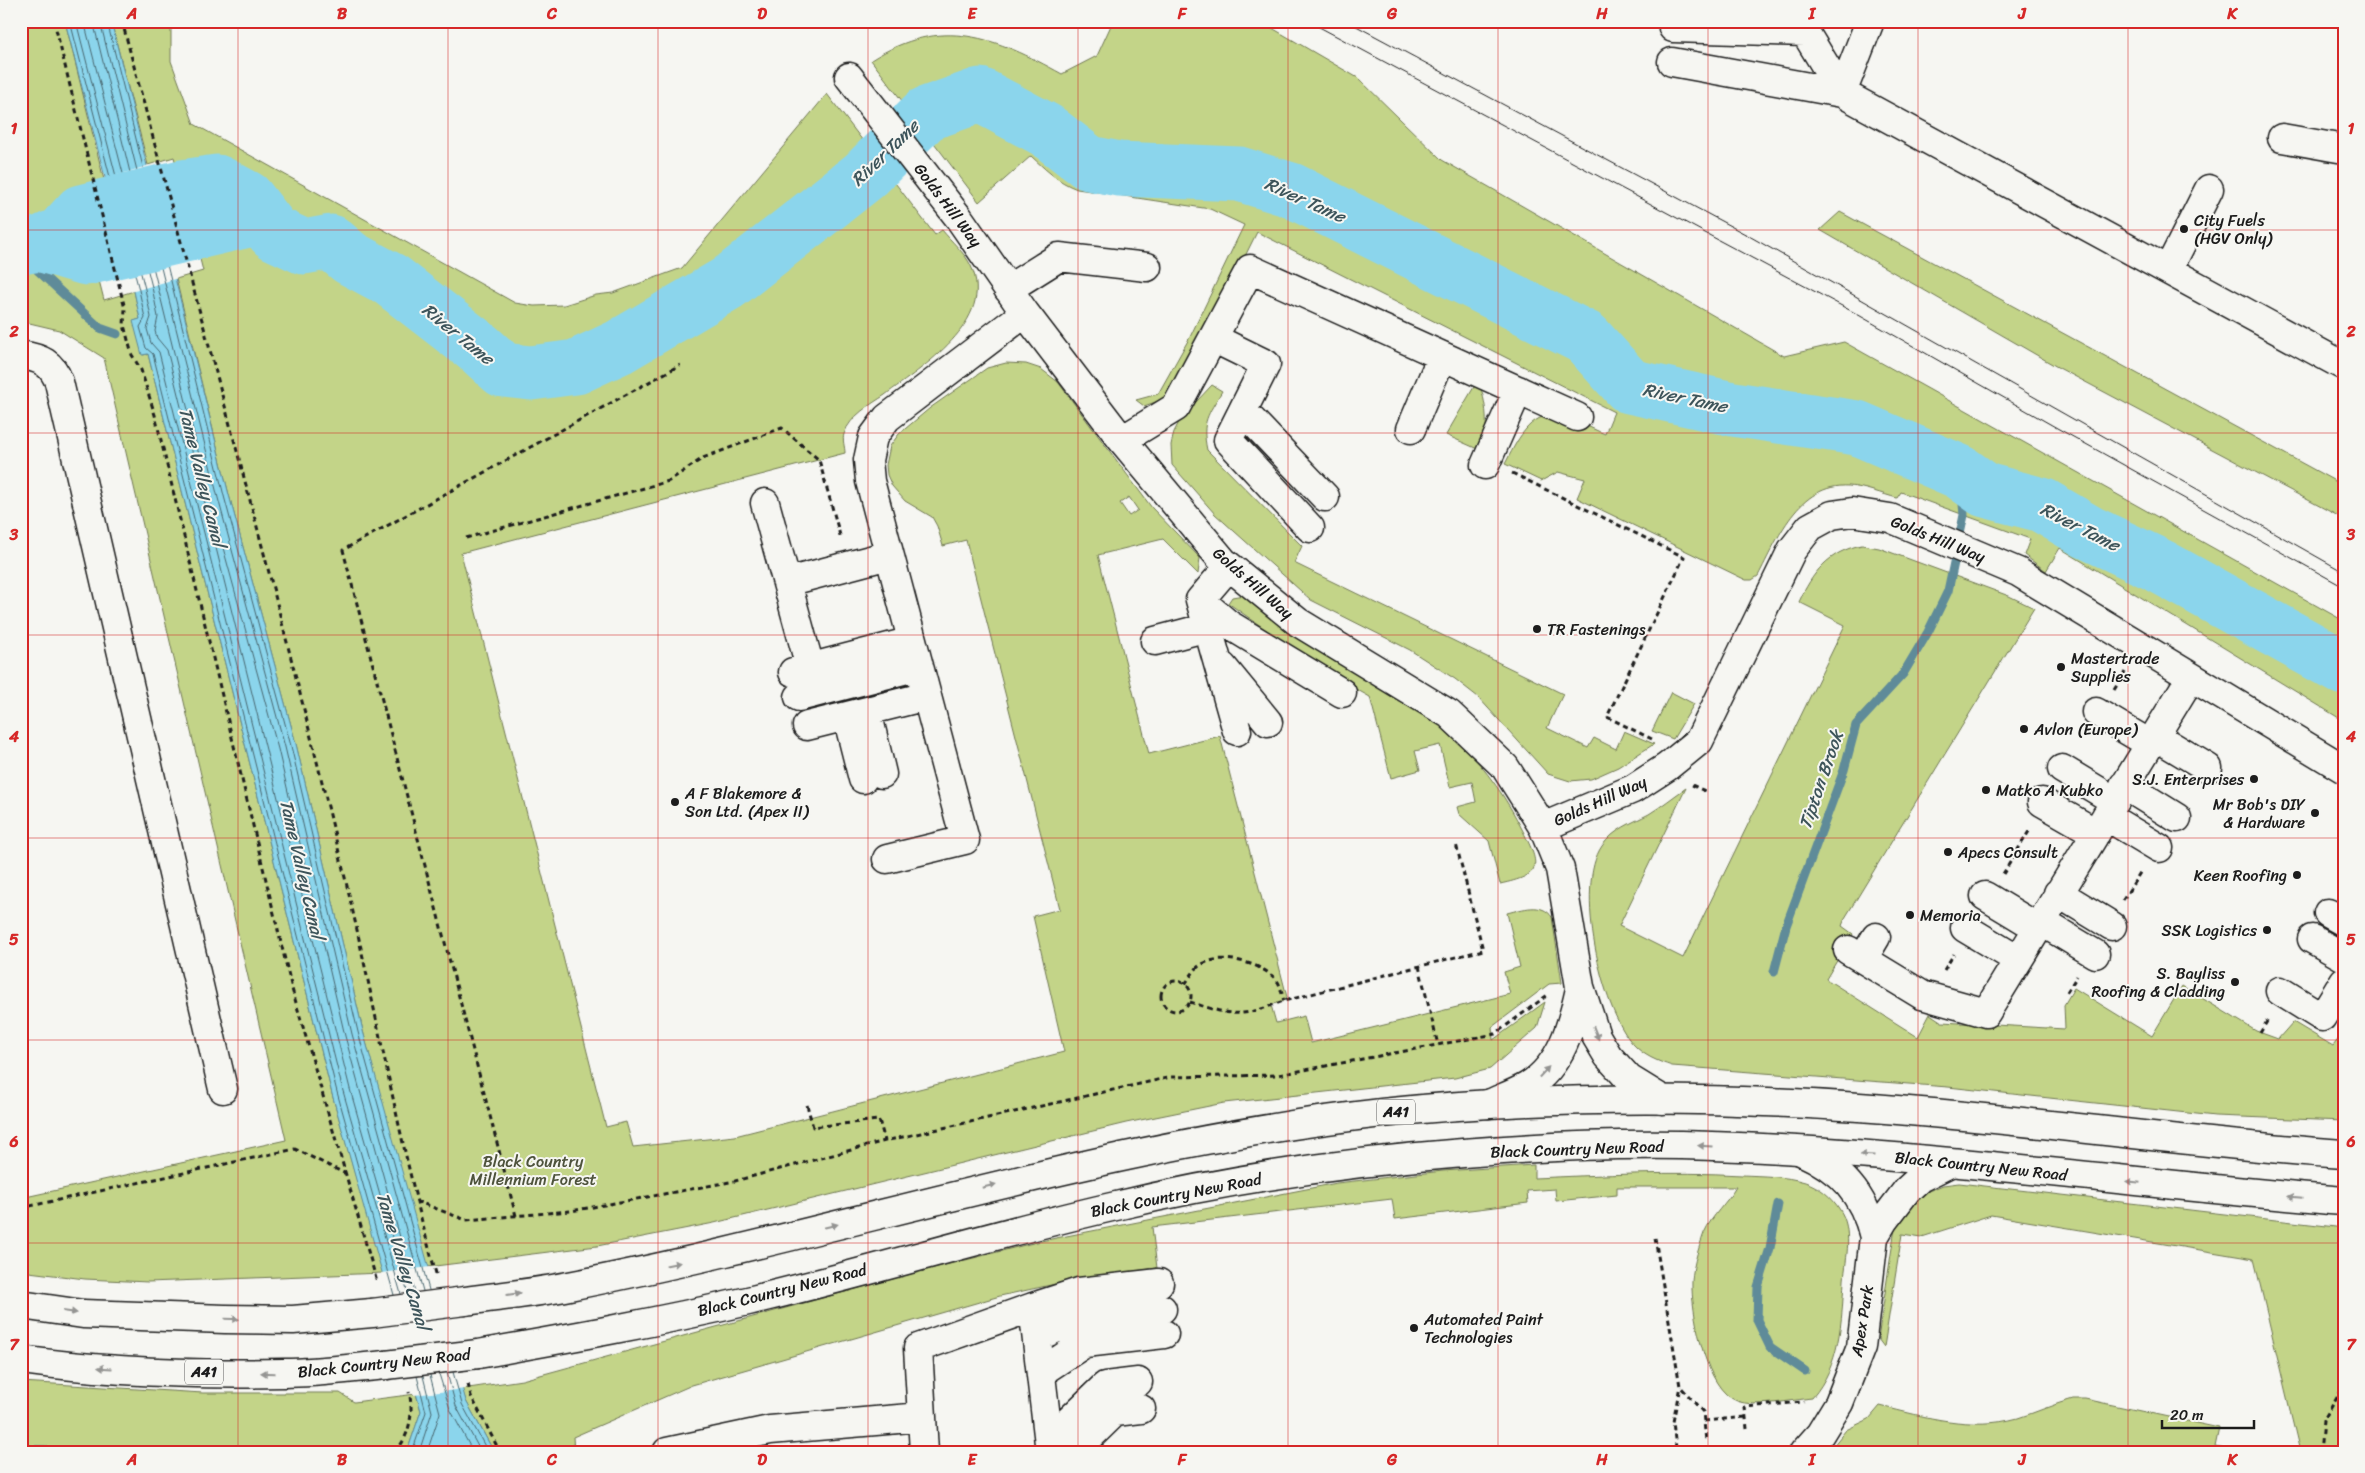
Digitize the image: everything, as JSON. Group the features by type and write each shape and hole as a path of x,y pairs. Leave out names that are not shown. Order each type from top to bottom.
{"main road":[{"path":"1842,93 1870,21"},
{"path":"1673,28 1805,32 1842,93"},
{"path":"1672,62 1842,93 2344,366"},
{"name":"Golds Hill Way","path":"849,76 958,218 1025,313 1122,440 1229,566 1298,622 1449,714 1505,767 1543,827 1560,868 1572,1025 1560,1053 1544,1074 1528,1087 1487,1104"},
{"path":"2282,138 2344,149"},
{"path":"2160,266 2201,186"},
{"path":"1008,289 1059,257 1147,267"},
{"path":"1122,440 1176,407 1250,269 1577,417"},
{"path":"886,859 964,840 870,482 868,460 872,437 887,418 914,395 1025,313"},
{"path":"1213,338 1266,364 1228,440 1310,528"},
{"path":"21,355 43,360 54,368 60,382 223,1089"},
{"path":"1411,430 1442,356"},
{"path":"1494,467 1518,390"},
{"path":"1243,411 1325,497"},
{"path":"765,503 787,582 801,679 915,654"},
{"name":"Golds Hill Way","path":"1543,827 1633,789 1672,763 1700,741 1792,550 1810,527 1832,515 1852,512 1890,518 2018,572 2344,769"},
{"path":"787,582 889,555"},
{"path":"1200,600 1229,566"},
{"path":"1200,600 1237,731"},
{"path":"1200,600 1228,624 1342,694"},
{"path":"1155,641 1208,627"},
{"path":"1217,659 1268,722"},
{"path":"1862,949 1922,996 1986,1013 2191,677"},
{"path":"807,726 926,696"},
{"path":"2098,713 2208,768"},
{"path":"857,714 872,776"},
{"path":"2062,769 2159,848"},
{"path":"2044,803 2177,818"},
{"path":"2058,893 2112,926"},
{"path":"1986,897 2095,954"},
{"path":"1967,929 2018,960"},
{"path":"2312,939 2344,957"},
{"path":"2280,991 2322,1017 2344,981"},
{"name":"Golds Hill Way","path":"1568,988 1608,1056 1629,1079 1663,1100"},
{"name":"A41","path":"21,1305 83,1314 225,1320 293,1320 372,1313 465,1301 565,1287 681,1262 1004,1183 1170,1146 1279,1126 1384,1113 1487,1104 1580,1099 1726,1100 1862,1107 2254,1148 2344,1154"},
{"name":"Black Country New Road","path":"21,1360 64,1366 275,1373 386,1365 472,1366 626,1328 753,1300 1120,1204 1212,1186 1341,1166 1462,1153 1591,1146 1673,1145 1801,1151 1882,1156 2216,1191 2344,1201"},
{"name":"Apex Park","path":"1801,1151 1823,1161 1848,1183 1870,1218 1874,1237 1861,1347 1839,1403 1820,1434 1804,1452"},
{"name":"Apex Park","path":"1874,1237 1884,1220 1907,1190 1920,1178 1950,1163"},
{"path":"924,1452 918,1348 1079,1292 1162,1309"},
{"path":"1033,1307 1050,1446"},
{"path":"1037,1337 1085,1316 1162,1309"},
{"path":"1041,1372 1085,1343 1162,1309"},
{"path":"1050,1446 1105,1386 1138,1382"},
{"path":"1074,1452 1115,1412 1141,1409"},
{"path":"667,1452 770,1430 922,1417"}],"path":[{"path":"54,21 125,309 124,325 132,355 141,370 155,415 292,989 360,1222"},
{"path":"122,21 191,275 342,865 416,1201 439,1285"},
{"path":"516,1216 343,550 680,365"},
{"path":"466,538 669,481 703,458 782,428 820,460 848,566"},
{"path":"1494,467 1684,557 1606,717 1662,743 1672,763 1685,782 1707,792"},
{"path":"2098,713 2128,668"},
{"path":"1986,897 2044,803"},
{"path":"1190,1002 1221,1011 1241,1014 1284,1001 1483,950 1456,844"},
{"path":"1943,972 1967,929"},
{"path":"1185,984 1199,966 1223,959 1236,960 1268,973 1278,983 1284,1001"},
{"path":"1419,966 1438,1045"},
{"path":"1176,981 1185,984 1190,992 1190,1002 1184,1009 1175,1011 1166,1008 1161,999 1163,989 1171,982 1176,981"},
{"path":"416,1201 466,1220 572,1211 735,1181 885,1141 1171,1077 1278,1075 1495,1034 1568,988"},
{"path":"807,1105 813,1127 879,1120 885,1141"},
{"path":"21,1208 296,1149 346,1174"},
{"path":"1649,1452 1676,1448 1673,1422 1680,1386 1655,1238"},
{"path":"472,1366 471,1396 500,1452"},
{"path":"1680,1386 1703,1412 1706,1441"},
{"path":"2320,1452 2323,1421 2344,1386"},
{"path":"1747,1430 1745,1407 1809,1402"},
{"path":"1704,1421 1746,1417"}],"green space":[{"path":"21,21 65,21 104,180 76,189 104,300 134,291 140,319 134,321 143,355 148,354 332,1094 383,1273 148,1282 85,1279 21,1271 21,1198 286,1140 104,358 59,330 21,321"},
{"name":"Black Country Millennium Forest","path":"111,21 171,21 171,61 194,124 515,303 534,306 564,305 596,295 613,293 682,268 827,94 935,235 942,230 962,252 971,266 976,286 974,305 965,324 952,341 918,371 856,416 844,434 845,453 461,553 606,1127 626,1122 633,1147 735,1136 1064,1052 1033,916 1060,909 966,540 943,546 932,517 905,501 892,486 887,475 886,465 890,446 899,434 930,408 987,368 1006,363 1026,364 1041,369 1058,382 1152,508 1200,558 1198,574 1163,539 1098,555 1149,754 1220,736 1287,997 1284,1001 1271,1005 1276,1023 1304,1016 1311,1043 1510,994 1504,972 1520,967 1507,913 1538,908 1548,912 1552,917 1562,983 1549,984 1492,1027 1493,1040 1545,1002 1537,1028 1490,1069 1455,1078 1224,1103 1126,1123 714,1223 597,1246 427,1267 363,1031 296,744 229,495 176,279 203,271 174,157 148,165","holes":["1129,497 1138,510 1129,516 1120,503"]},
{"path":"1113,21 1260,21 1358,78 1442,160 1784,356 1844,342 2344,621 2344,721 2060,548 2046,571 2024,555 2030,539 1901,492 1897,498 1849,486 1831,488 1816,494 1792,516 1773,546 1758,576 1752,580 1746,580 1577,498 1585,479 1558,472 1541,481 1505,464 1519,438 1539,418 1548,415 1563,416 1605,434 1614,412 1257,232 1187,373 1167,398 1144,406 1136,400 1158,394 1190,337 1244,225 1210,209 1077,189 1058,179 1031,156 979,202 871,60 897,46 921,38 945,35 968,36 991,41 1014,50 1062,74 1097,56"},
{"path":"1840,212 2344,486 2344,519 2059,368 1820,230"},
{"path":"1478,380 1486,415 1486,433 1482,451 1446,435"},
{"path":"1212,385 1222,391 1205,425 1207,450 1302,546 1294,563 1563,694 1547,728 1588,748 1594,738 1616,749 1624,731 1654,744 1618,767 1591,779 1570,781 1548,774 1478,697 1455,679 1410,650 1311,600 1215,514 1172,465 1171,445 1174,432 1181,418"},
{"path":"1862,545 1879,548 2009,596 2034,608 1845,918 1842,926 1853,934 1826,979 1918,1037 1930,1014 1942,1022 2065,1029 2064,1005 2074,988 2152,1036 2182,986 2256,1031 2278,1039 2293,1022 2333,1046 2344,1032 2344,1121 2215,1116 1948,1087 1672,1066 1651,1058 1633,1044 1621,1027 1611,1004 1595,947 1591,917 1591,889 1594,865 1602,846 1612,835 1649,814 1686,788 1619,926 1683,958 1845,625 1799,602 1804,591 1823,565 1840,552"},
{"path":"1244,595 1310,646 1372,678 1425,712 1463,746 1496,785 1523,831 1535,861 1534,868 1530,873 1514,881 1500,884 1489,841 1459,814 1457,807 1476,802 1472,782 1450,787 1440,745 1415,751 1420,770 1391,778 1370,697 1347,684 1347,680 1292,648 1228,603 1232,597"},
{"path":"1671,692 1694,704 1673,739 1652,731"},
{"path":"1534,1165 1534,1178 1664,1173 1766,1176 1805,1182 1825,1193 1837,1205 1844,1218 1848,1235 1847,1253 1838,1342 1829,1372 1812,1398 1763,1404 1737,1401 1726,1394 1717,1383 1703,1352 1693,1302 1692,1282 1694,1267 1699,1246 1707,1227 1736,1187 1617,1187 1617,1195 1556,1201 1555,1189 1527,1191 1528,1203 1395,1219 1392,1199 1152,1227 1157,1268 1083,1278 1000,1296 692,1385 573,1437 574,1452 494,1452 466,1401 462,1389 522,1380 914,1273 1041,1241 1337,1183 1443,1171"},
{"path":"1959,1183 2344,1228 2344,1452 2300,1452 2254,1259 1991,1215 1922,1237 1902,1234 1884,1347 1878,1339 1895,1228 1913,1203 1926,1192 1943,1185"},
{"path":"21,1382 203,1393 340,1393 354,1402 416,1394 421,1411 407,1452 81,1452 45,1446 21,1445"},
{"path":"2073,1399 2085,1399 2219,1428 2215,1447 2242,1452 1828,1452 1846,1430 1869,1419 1880,1406 1949,1421 1983,1423 2018,1418"}],"water":[{"name":"Tame Valley Canal","path":"65,21 111,21 229,495 296,744 363,1031 466,1401 494,1452 407,1452 421,1411 332,1094 148,354 142,355 133,321 140,319 134,291"},
{"path":"21,1445 45,1446 81,1452 21,1452"}],"pier":[{"path":"150,165 178,278 131,292 101,180"},
{"path":"430,1267 465,1389 414,1395 381,1273"}],"waterway":[{"name":"River Tame","path":"21,247 39,244 61,234 81,212 182,187 217,182 247,198 274,233 304,247 331,242 350,258 391,280 480,349 503,370 531,373 576,367 619,347 728,283 865,175 926,114 980,95 1046,130 1089,163 1119,169 1239,174 1291,190 1586,338 1629,386 1733,409 1857,428 1960,472 1985,490 2042,505 2088,532 2160,566 2344,668"},
{"name":"River Tame","path":"39,244 86,258 261,217"},
{"path":"21,255 100,328 117,334"},
{"name":"Tipton Brook","path":"1774,972 1786,926 1844,770 1856,725 1903,674 1928,632 1948,591 1964,515 1960,472"},
{"name":"Tipton Brook","path":"1778,1204 1770,1248 1758,1287 1757,1320 1770,1347 1805,1371"}],"tram line":[{"path":"1308,21 1855,313 2057,428 2344,587"},
{"path":"1347,21 1749,236 2344,572"}],"place":[{"name":"City Fuels (HGV Only)","path":"2184,229"},
{"name":"TR Fastenings","path":"1537,629"},
{"name":"Mastertrade Supplies","path":"2061,667"},
{"name":"Avlon (Europe)","path":"2024,729"},
{"name":"S.J. Enterprises","path":"2254,779"},
{"name":"Matko A Kubko","path":"1986,790"},
{"name":"A F Blakemore & Son Ltd. (Apex II)","path":"675,802"},
{"name":"Mr Bob's DIY & Hardware","path":"2315,813"},
{"name":"Apecs Consult","path":"1948,852"},
{"name":"Keen Roofing","path":"2297,875"},
{"name":"Memoria","path":"1910,915"},
{"name":"SSK Logistics","path":"2267,930"},
{"name":"S. Bayliss Roofing & Cladding","path":"2235,982"},
{"name":"Automated Paint Technologies","path":"1414,1328"}]}
